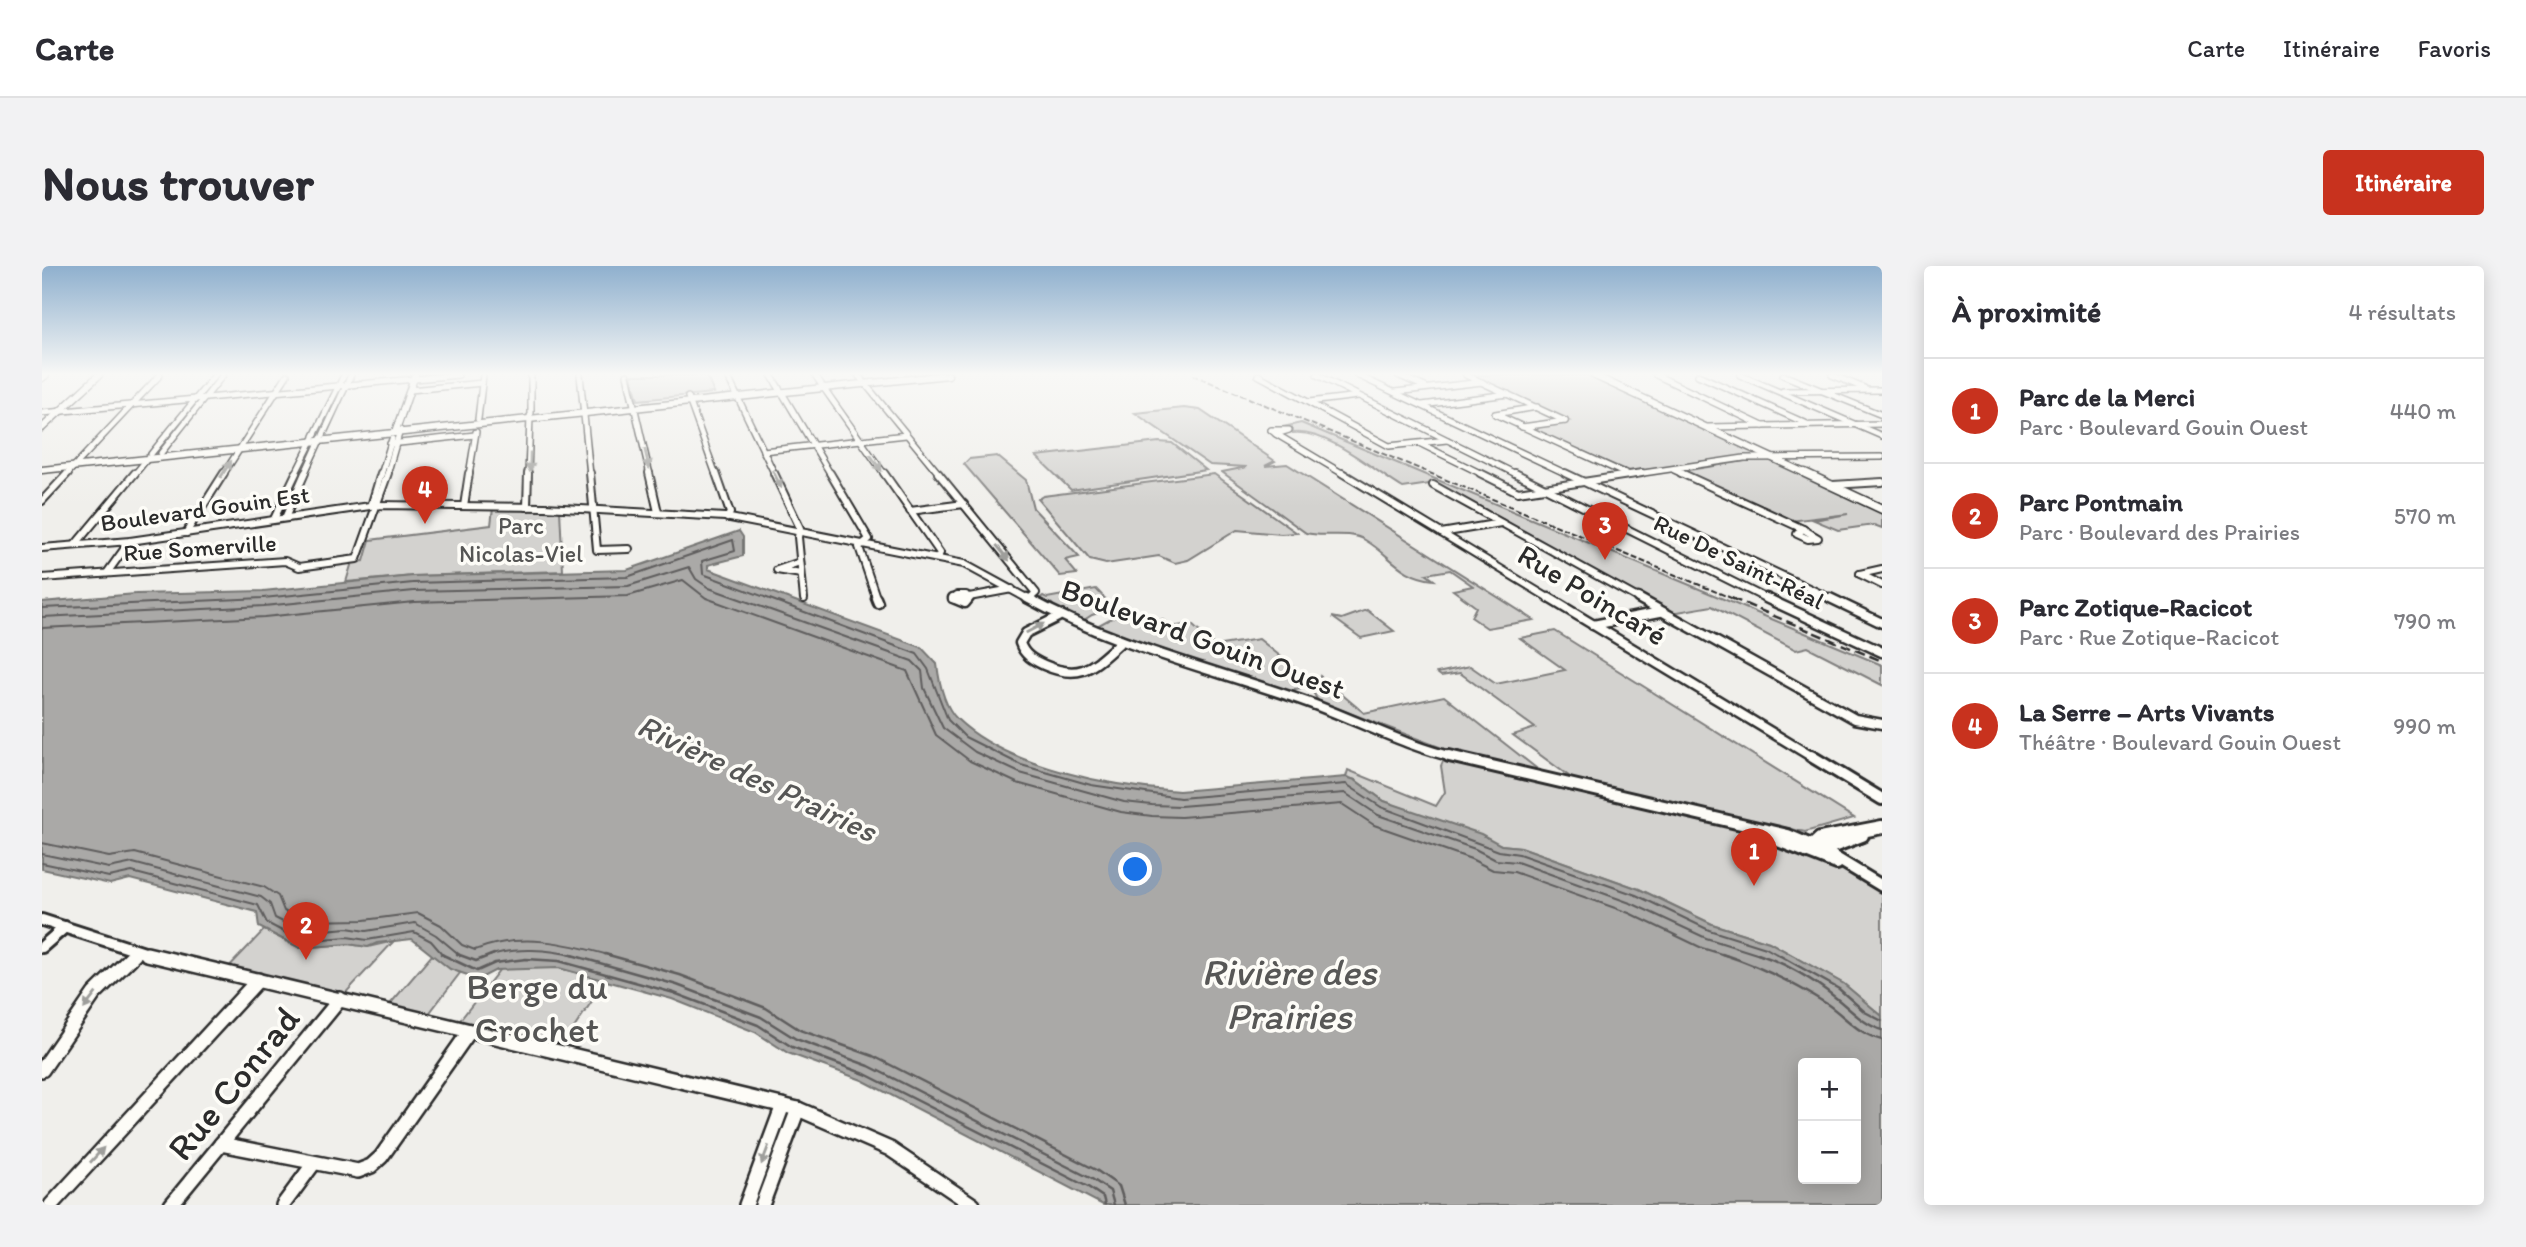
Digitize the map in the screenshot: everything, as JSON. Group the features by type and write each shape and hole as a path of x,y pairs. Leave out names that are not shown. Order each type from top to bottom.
{"main road":[{"path":"399,428 402,419"},
{"path":"150,456 490,419"},
{"path":"1688,419 1882,509"},
{"path":"1699,419 1882,502"},
{"path":"42,469 242,445"},
{"path":"1814,848 1880,828"}],"street":[{"path":"42,501 120,419"},
{"path":"75,545 179,419"},
{"path":"161,453 188,419"},
{"path":"186,533 258,419"},
{"path":"285,518 325,419"},
{"path":"274,519 328,419"},
{"path":"527,507 531,419"},
{"path":"585,419 597,551 629,549"},
{"path":"637,419 658,512"},
{"path":"696,419 730,513 727,518"},
{"path":"748,419 800,528 804,599"},
{"path":"797,419 869,539 860,549 878,603"},
{"path":"845,419 940,553 938,557"},
{"path":"893,419 1036,593 1029,599"},
{"path":"1340,419 1392,446 1447,440"},
{"name":"Rue De Saint-Réal","path":"1405,419 1882,652"},
{"path":"1449,419 1882,623"},
{"path":"1504,419 1630,476"},
{"path":"1522,427 1565,421 1561,419"},
{"path":"1750,419 1765,426"},
{"path":"1796,419 1810,425"},
{"path":"1844,419 1882,436"},
{"path":"464,506 477,420"},
{"path":"1708,428 1882,424"},
{"path":"375,506 399,428"},
{"name":"Rue Poincaré","path":"1276,434 1882,799"},
{"path":"394,444 475,435"},
{"path":"763,451 906,435"},
{"path":"1421,444 1517,492 1773,457 1882,457"},
{"path":"1672,469 1803,529"},
{"path":"1833,485 1882,482"},
{"path":"1433,485 1866,724 1882,724"},
{"path":"910,511 964,504"},
{"name":"Boulevard Gouin Ouest","path":"375,506 527,507 658,512 727,518 938,557 974,568 1058,617 1122,641 1299,699 1437,754 1724,821 1814,848 1882,886"},
{"name":"Boulevard Gouin Est","path":"42,548 130,541 375,506"},
{"name":"Rue Somerville","path":"42,578 285,561 299,567 358,558 375,506"},
{"path":"1441,533 1502,523"},
{"path":"107,573 130,541"},
{"path":"800,562 777,570 801,574"},
{"path":"1882,569 1860,574 1882,585"},
{"path":"969,597 1012,589"},
{"path":"1593,625 1661,612"},
{"path":"1058,617 1026,633 1020,641 1026,655 1070,676 1080,674 1122,641"},
{"path":"42,920 137,952 799,1109 851,1126 938,1177 973,1205"},
{"path":"42,947 65,927"},
{"path":"42,1070 94,994 137,952"},
{"path":"51,1205 258,980"},
{"name":"Rue Conrad","path":"171,1205 341,999"},
{"path":"221,1144 358,1171 371,1166 381,1157 469,1032"},
{"path":"746,1205 783,1105"},
{"path":"762,1205 799,1109"},
{"path":"283,1205 314,1163"}],"green space":[{"path":"1143,419 1213,419 1275,461 1265,466 1287,464 1534,620 1487,628 1471,617 1476,607 1453,590 1473,586 1450,570 1426,574 1434,580 1422,578 1404,570 1358,537 1306,533 1222,472 1247,467 1210,465"},
{"path":"1564,419 1683,419 1760,455 1630,472 1531,429 1569,421"},
{"path":"1301,423 1882,665 1882,685 1808,647 1796,650 1712,606 1672,613 1436,483 1403,488 1336,445 1307,434 1293,433 1293,430 1283,427"},
{"path":"1159,442 1172,443 1206,470 1071,490 1036,456"},
{"path":"997,456 1026,480 1033,508 1079,557 1065,560 1077,574 1060,576 964,464 969,459"},
{"path":"1752,460 1772,460 1882,511 1882,528 1874,525 1838,530 1814,520 1848,514 1790,521 1683,471"},
{"path":"1214,474 1297,533 1237,530 1188,560 1175,563 1159,556 1106,564 1090,560 1038,499 1043,496"},
{"name":"Parc Nicolas-Viel","path":"493,508 560,510 563,571 413,576 346,582 352,562 364,561 370,540 491,525"},
{"path":"1096,589 1114,608 1092,615 1081,622 1061,614 1051,603 1056,610 1038,600 1043,596 1047,598"},
{"path":"1130,608 1149,622 1163,620 1171,627 1191,624 1215,646 1259,639 1305,676 1301,689 1288,691 1095,627"},
{"path":"1367,610 1394,631 1361,638 1332,617 1342,619"},
{"path":"1555,631 1854,818 1805,832 1577,782 1513,735 1535,728 1460,673 1441,676 1437,673 1470,666 1496,684 1565,670 1520,638"},
{"path":"1320,676 1364,713 1444,696 1536,768 1534,771 1442,748 1318,701 1314,694"},
{"path":"1444,759 1728,825 1825,861 1882,889 1882,1016 1844,984 1769,942 1712,924 1639,889 1521,847 1501,845 1384,801 1355,780 1346,777 1348,770 1436,806 1445,792 1441,766"},
{"path":"264,930 300,948 348,944 368,947 394,941 340,999 224,972"},
{"path":"432,955 460,973 424,1020 385,1010"},
{"name":"Berge du Crochet","path":"526,966 559,968 606,980 558,1052 454,1028 500,969"}],"water":[{"name":"Rivière des Prairies","path":"739,531 743,537 743,556 708,565 708,569 921,647 937,664 945,700 952,714 978,736 1031,762 1092,779 1179,791 1346,777 1355,780 1384,801 1481,834 1501,845 1521,847 1639,889 1712,924 1769,942 1844,984 1882,1016 1882,1205 1103,1205 862,1080 788,1053 755,1032 672,999 559,968 496,970 479,979 450,969 412,939 377,943 368,947 348,944 300,948 259,927 257,912 130,879 110,884 42,869 42,602 136,594 263,591 413,576 627,570"}],"railway":[{"path":"1299,419 1736,600"},
{"path":"1731,598 1882,661"}],"place":[{"name":"La Serre – Arts Vivants","path":"425,524"},
{"name":"Parc Zotique-Racicot","path":"1605,560"},
{"name":"Parc de la Merci","path":"1754,886"},
{"name":"Parc Pontmain","path":"306,960"}]}
